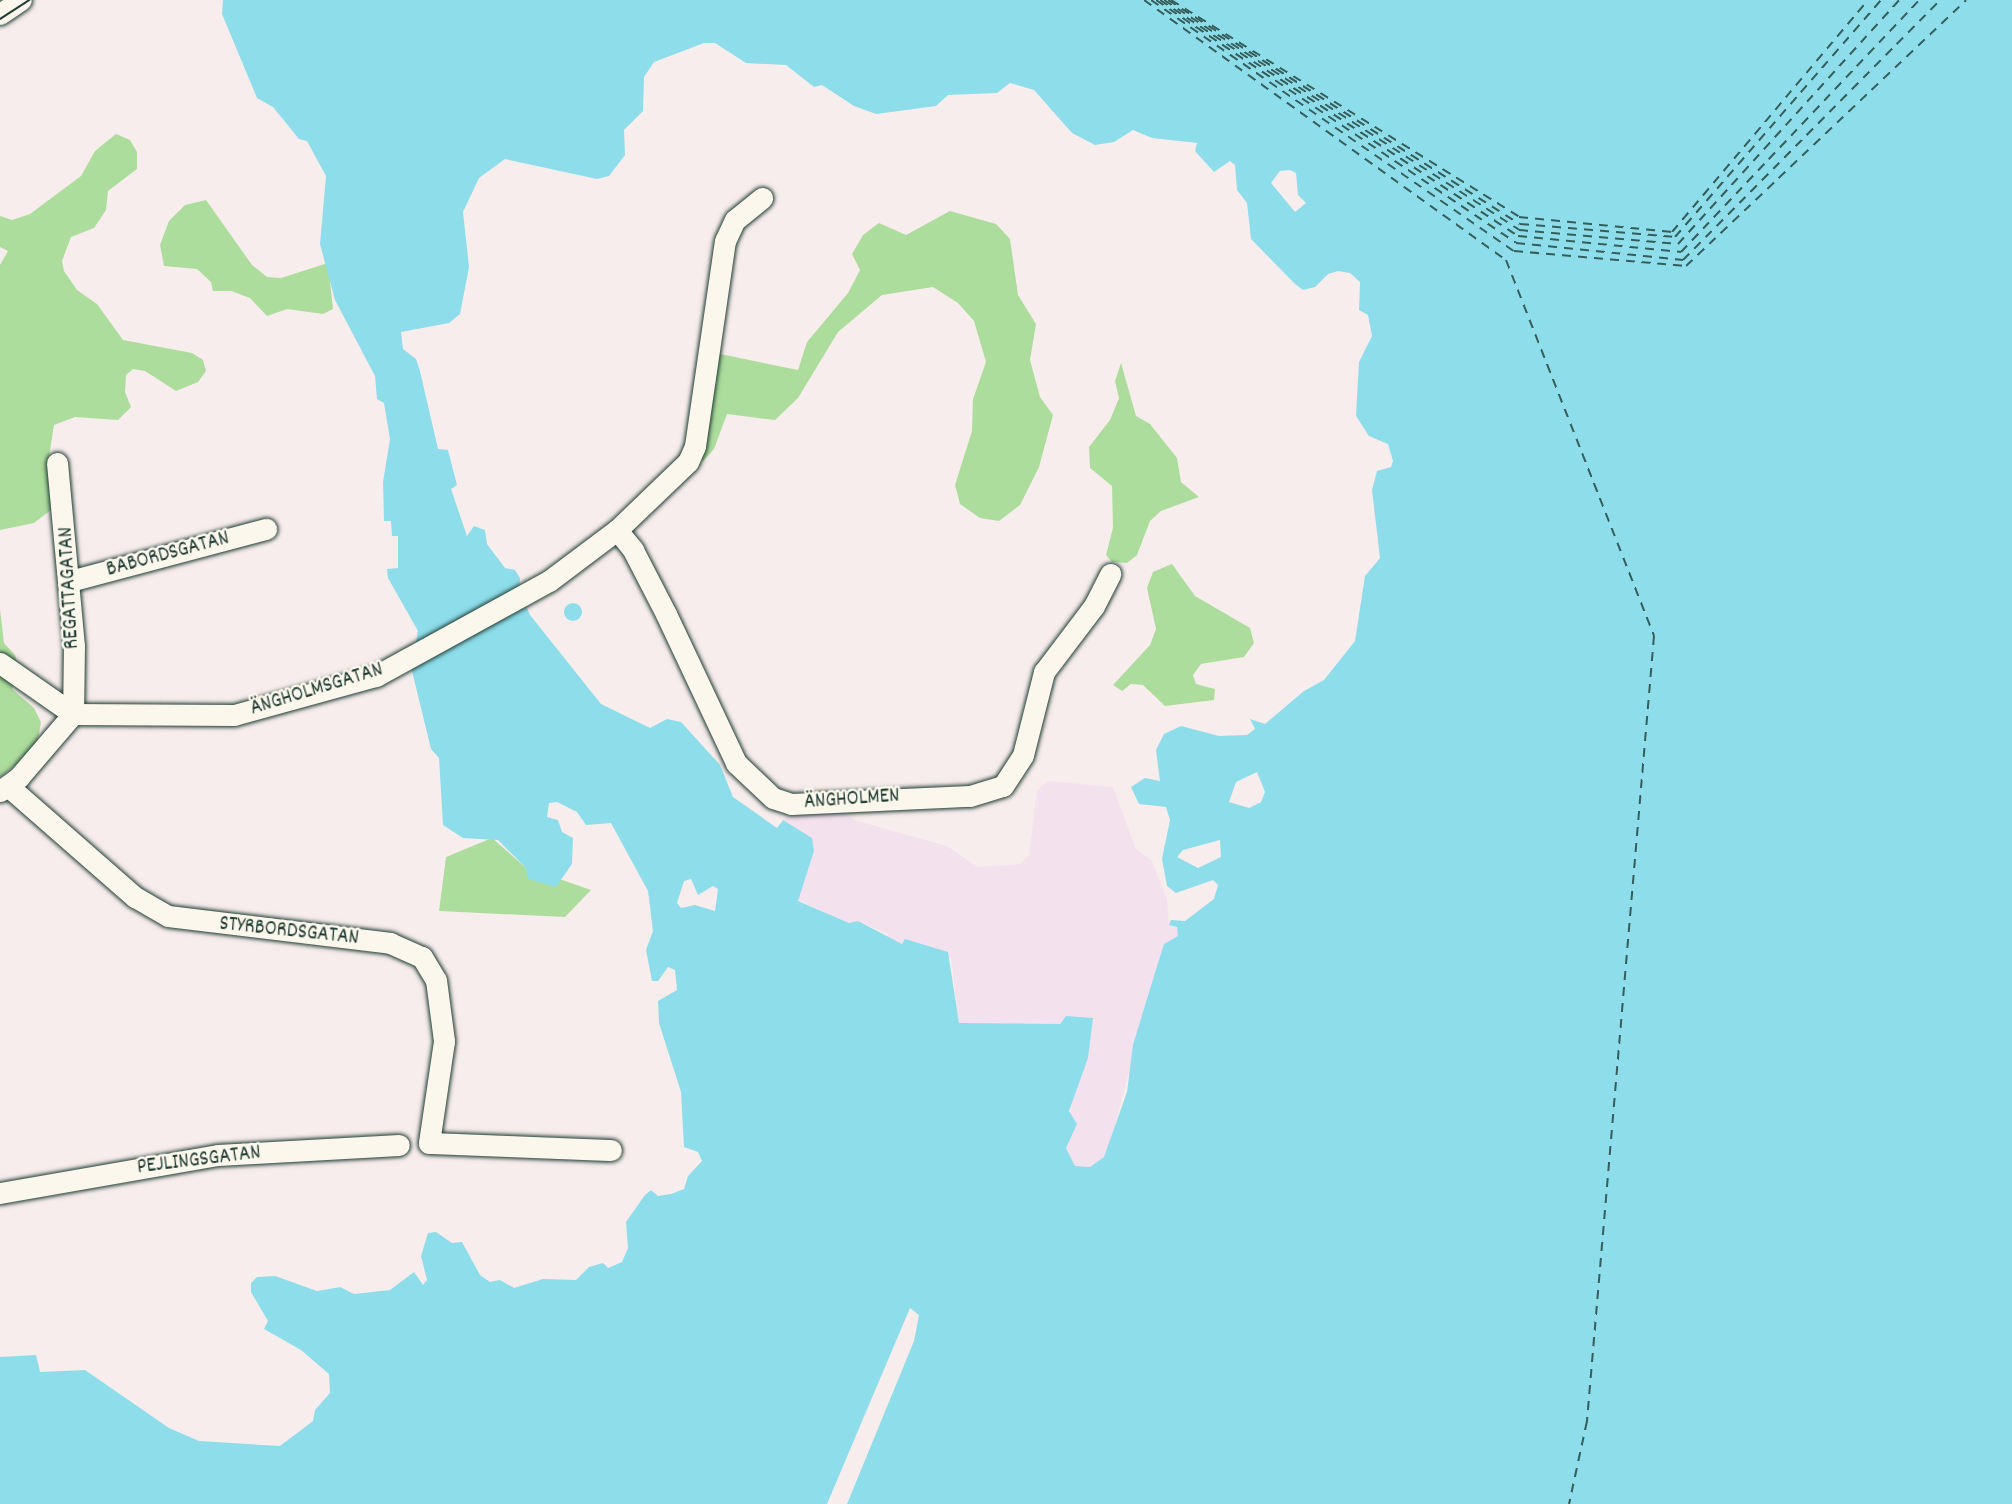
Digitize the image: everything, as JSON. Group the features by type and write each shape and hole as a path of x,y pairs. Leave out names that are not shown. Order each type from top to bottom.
{"street":[{"path":"0,14 21,0"},
{"path":"617,530 688,462 695,446 725,241 734,220 762,198"},
{"name":"REGATTAGATAN","path":"57,463 70,581 73,714"},
{"name":"BABORDSGATAN","path":"70,581 266,529"},
{"name":"ÄNGHOLMEN","path":"617,530 633,550 661,603 736,763 773,798 791,804 970,796 1003,786 1023,755 1044,672 1094,606 1110,574"},
{"name":"ÄNGHOLMSGATAN","path":"73,714 251,712 376,676 549,581 617,530"},
{"path":"0,663 73,714 4,789"},
{"name":"STYRBORDSGATAN","path":"4,789 135,897 167,916 390,943 422,957 436,981 444,1041 429,1143 611,1150"},
{"name":"PEJLINGSGATAN","path":"0,1193 218,1155 399,1145"}],"shaded area":[{"path":"1049,781 1113,787 1136,849 1152,861 1167,899 1169,925 1178,927 1178,937 1164,944 1157,966 1110,1144 1104,1157 1090,1167 1075,1166 1066,1148 1072,1102 1066,1016 1060,1024 959,1023 951,958 905,939 903,944 887,938 888,934 858,921 849,923 798,900 814,851 812,838 783,820 818,791 854,820 947,846 978,867 1020,864 1029,856 1037,790"}],"green space":[{"path":"116,134 130,140 137,152 137,169 108,191 106,210 94,228 71,237 62,261 64,271 77,290 97,304 123,340 192,353 203,360 206,371 198,382 176,391 145,371 133,369 126,375 125,392 131,407 118,420 75,417 54,425 49,457 56,506 34,523 0,530 0,265 8,251 0,247 0,216 12,220 30,214 81,176 95,151"},
{"path":"206,200 252,265 267,277 281,278 328,263 333,309 323,314 287,309 267,316 250,298 231,291 213,291 211,282 197,269 164,266 160,245 169,221 185,205"},
{"path":"950,211 996,224 1010,239 1018,295 1036,324 1030,360 1040,397 1053,415 1039,467 1020,505 999,521 980,518 960,504 955,485 972,431 973,399 986,362 974,321 958,303 933,287 882,295 838,332 798,398 775,420 727,414 714,449 703,461 698,458 715,353 798,370 807,342 848,293 860,270 852,254 863,235 879,223 906,235"},
{"path":"1121,363 1136,416 1150,424 1177,458 1181,482 1199,497 1161,511 1150,521 1137,555 1127,563 1112,562 1106,555 1113,528 1112,486 1090,468 1089,447 1110,420 1119,398 1115,381"},
{"path":"1172,564 1195,596 1250,628 1254,643 1244,657 1201,664 1193,675 1196,684 1215,689 1214,700 1165,706 1143,685 1131,684 1122,691 1113,685 1150,645 1156,629 1147,588 1153,572"},
{"path":"0,609 4,643 15,655 19,672 12,689 34,708 41,722 38,739 27,756 0,777"},
{"path":"492,838 525,867 591,890 565,917 439,911 446,857"}],"water":[{"path":"223,0 2012,0 2012,1504 0,1504 0,1357 36,1355 40,1372 85,1370 169,1428 199,1441 280,1446 313,1421 315,1410 330,1393 329,1374 301,1350 264,1329 268,1321 251,1292 251,1283 257,1277 275,1276 317,1291 340,1287 354,1294 390,1290 414,1272 423,1285 427,1280 421,1256 428,1233 436,1232 452,1243 462,1242 480,1275 490,1282 500,1280 514,1288 543,1279 576,1280 589,1267 603,1263 608,1268 622,1262 628,1248 626,1222 645,1195 651,1190 658,1196 684,1189 688,1176 702,1161 698,1152 684,1147 681,1092 659,1023 658,1001 677,990 675,970 668,967 658,981 652,981 646,950 653,931 648,891 611,823 586,825 577,812 557,802 549,803 547,817 558,820 562,832 573,838 572,864 556,887 528,879 525,867 498,840 463,838 443,825 439,758 431,749 411,667 418,631 388,578 387,569 398,568 398,536 392,536 391,521 384,521 383,482 390,439 384,403 377,399 375,376 335,300 320,244 326,176 307,141 299,139 273,107 257,98 222,14","holes":["704,43 715,43 746,63 786,65 814,87 822,85 854,106 876,114 936,106 948,95 997,93 1010,83 1034,90 1072,133 1095,145 1114,142 1133,130 1152,138 1197,143 1195,151 1214,172 1230,161 1235,165 1237,190 1247,203 1251,239 1295,284 1303,290 1315,287 1328,274 1338,271 1350,273 1360,282 1359,310 1368,315 1372,336 1359,362 1356,416 1369,436 1388,444 1393,461 1391,467 1377,471 1372,490 1380,558 1365,576 1355,641 1324,680 1304,691 1265,724 1250,719 1255,729 1247,735 1219,736 1181,726 1164,734 1156,750 1160,781 1145,778 1131,787 1139,804 1166,807 1170,820 1162,859 1167,886 1176,893 1213,880 1218,885 1214,899 1185,921 1171,920 1169,925 1177,927 1178,936 1164,944 1133,1045 1127,1092 1104,1157 1090,1167 1075,1166 1066,1148 1077,1124 1069,1111 1088,1058 1093,1018 1066,1016 1060,1024 959,1023 948,952 905,939 902,944 858,921 849,923 798,901 814,851 812,838 783,820 777,828 733,797 720,765 681,722 667,719 650,728 601,704 530,615 519,590 520,578 515,570 505,568 487,544 485,530 474,526 467,536 451,489 457,485 448,450 438,449 420,371 416,359 403,349 401,332 449,323 460,314 469,267 463,212 479,178 505,159 597,179 609,176 625,155 624,130 643,111 644,77 654,62","1290,170 1296,173 1298,195 1306,203 1295,212 1271,183 1280,171","1257,772 1265,792 1261,802 1249,808 1229,802 1236,782","1220,840 1221,857 1198,868 1177,857 1183,850","691,879 698,895 713,886 718,889 715,911 695,905 681,908 677,903 684,881"]},
{"path":"573,603 579,606 582,612 579,618 573,621 567,618 564,612 567,606"}],"pier":[{"path":"910,1308 919,1315 914,1341 847,1504 827,1504"}],"ferry route":[{"path":"1144,0 1506,260 1654,636 1587,1421 1569,1504"},
{"path":"1151,0 1514,251 1686,266 1966,0"},
{"path":"1156,0 1516,243 1683,260 1940,0"},
{"path":"1160,0 1518,236 1681,252 1919,0"},
{"path":"1164,0 1519,230 1678,244 1899,0"},
{"path":"1168,0 1520,224 1675,237 1881,0"},
{"path":"1171,0 1519,217 1672,232 1868,0"}],"tram line":[{"path":"0,19 29,0"}]}
